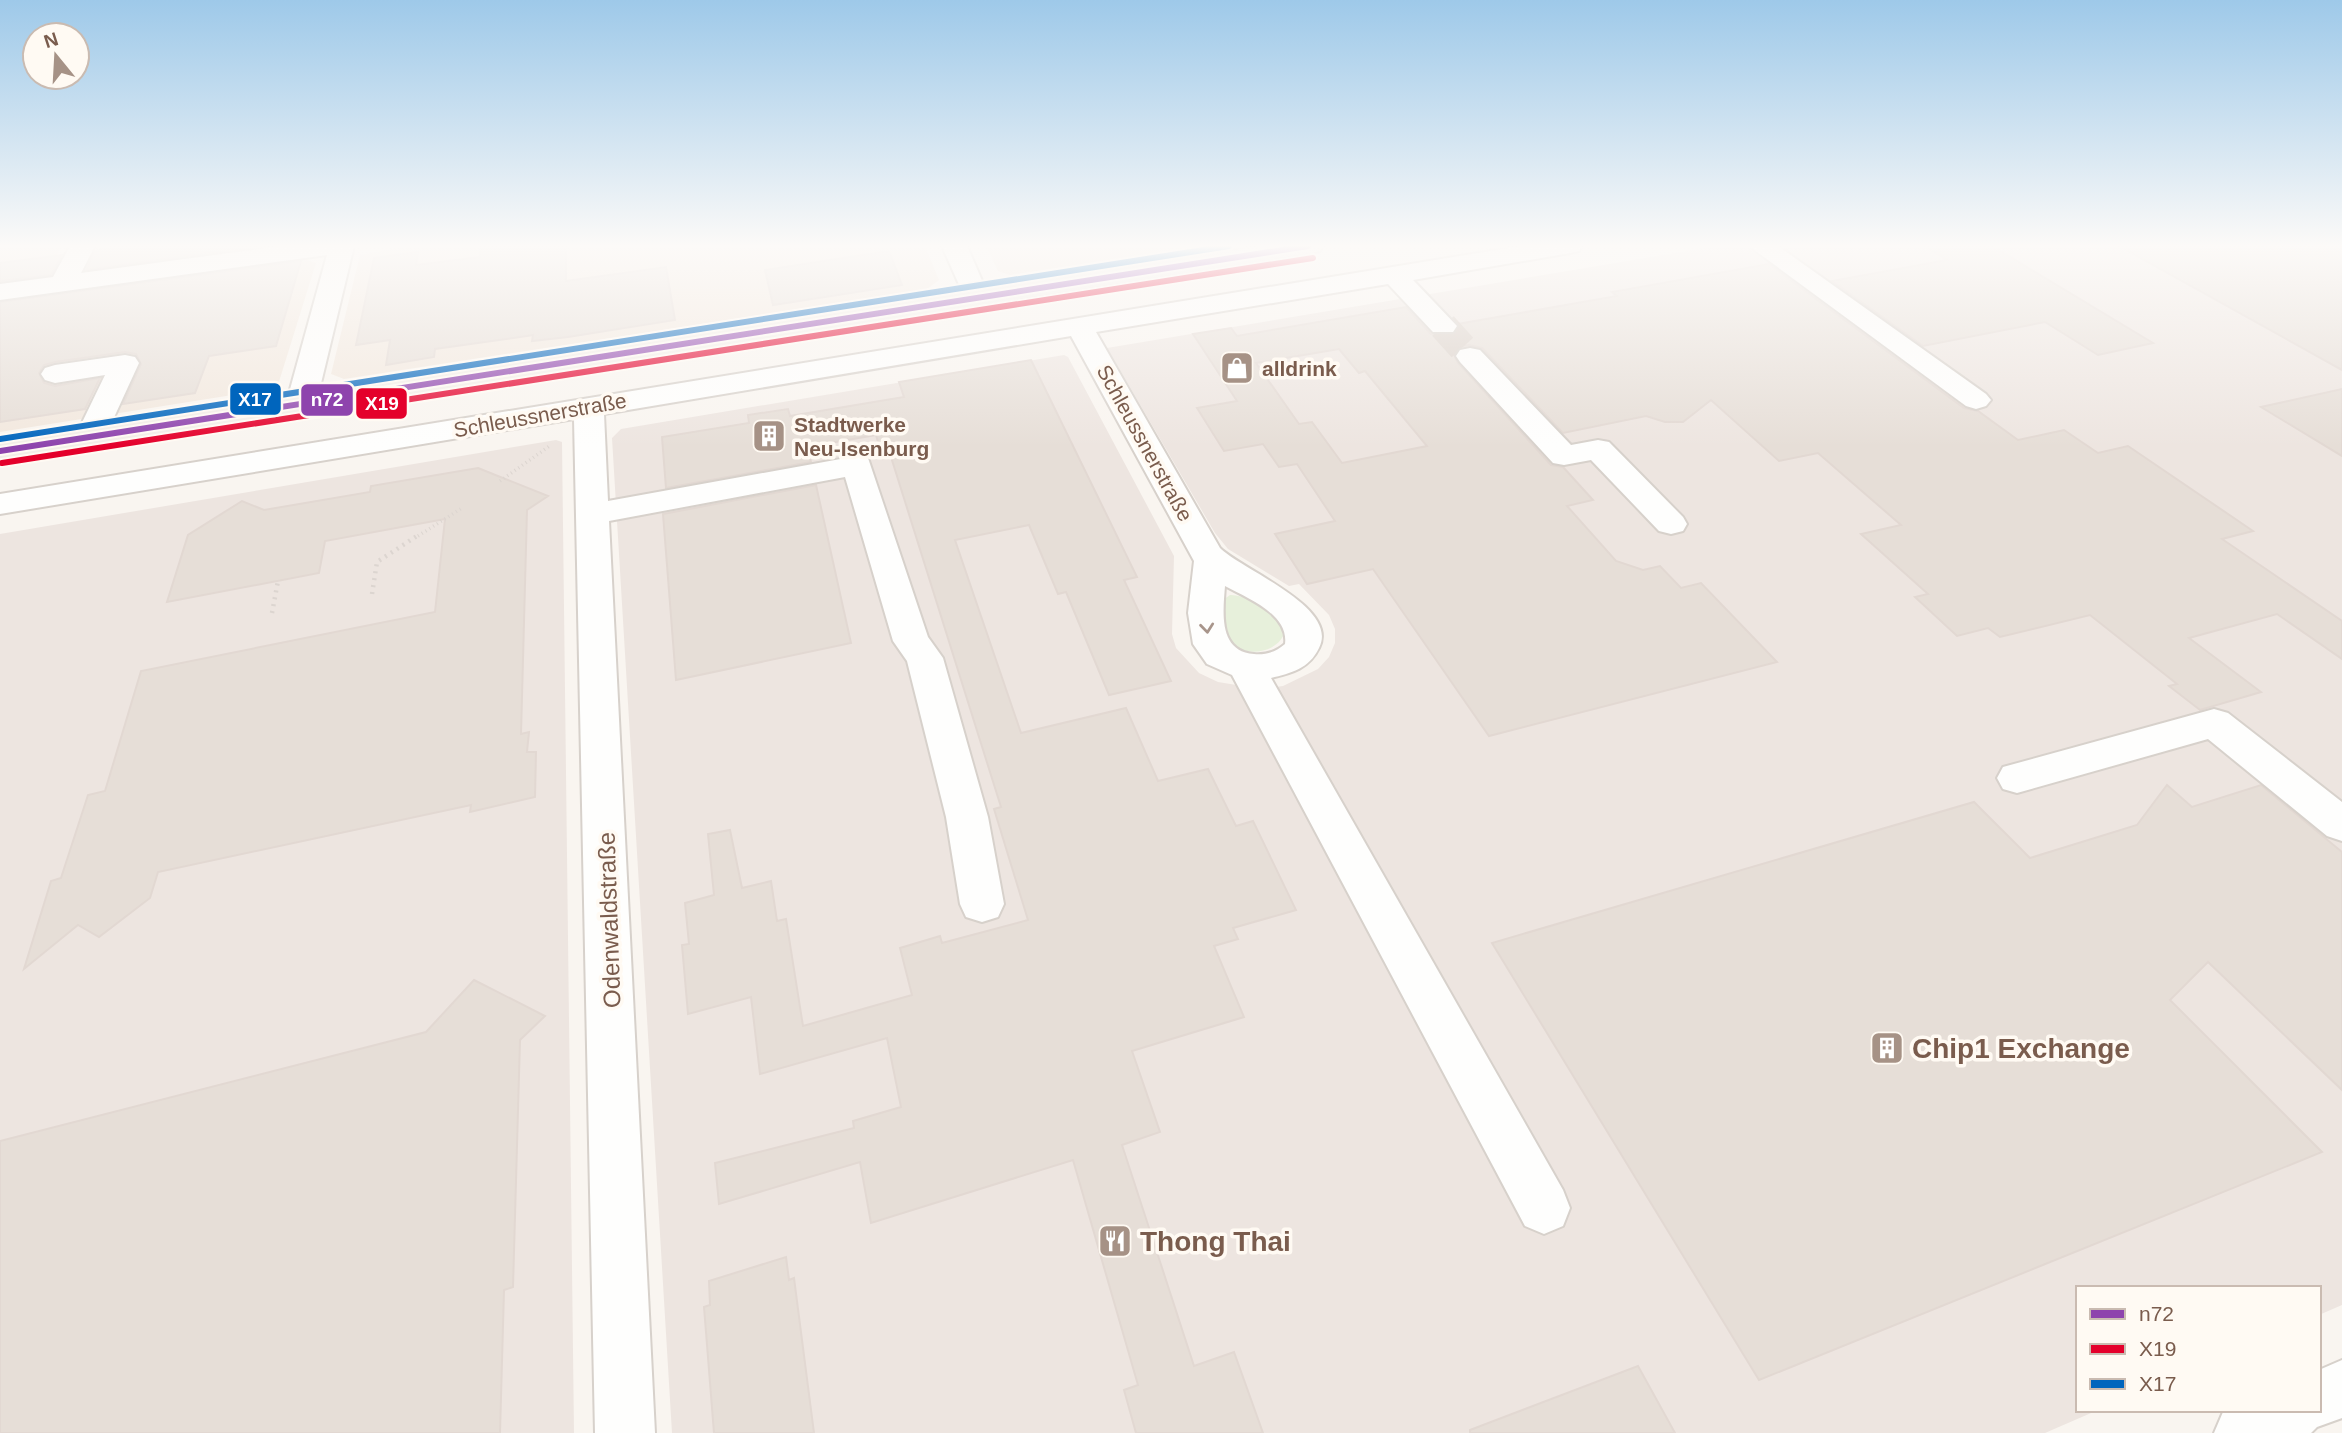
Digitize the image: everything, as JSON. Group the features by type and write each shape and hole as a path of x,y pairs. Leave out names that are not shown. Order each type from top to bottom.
{"main road":[{"path":"0,452 888,313"}],"street":[{"path":"301,404 324,313"},
{"name":"Schleussnerstraße","path":"0,504 1160,313"},
{"path":"1430,313 1443,326"},
{"path":"1854,313 1976,400"},
{"name":"Schleussnerstraße","path":"1079,326 1211,561 1287,609 1301,625 1304,636 1302,647 1295,655 1278,664 1245,666"},
{"path":"1470,356 1564,456 1598,449 1671,524"},
{"path":"55,374 125,363 90,437"},
{"name":"Odenwaldstraße","path":"589,407 625,1433"},
{"path":"593,514 857,465 911,641 925,658 967,817 982,904"},
{"path":"1211,561 1206,634 1218,655 1245,666 1544,1208"},
{"path":"2017,778 2214,723 2342,825"},
{"path":"2321,1398 2342,1389"},
{"path":"2244,1433 2291,1412"}],"path":[{"path":"500,481 553,444"},
{"path":"372,594 377,562 461,508"},
{"path":"272,613 278,581"}],"shaded area":[{"path":"0,313 300,313 277,388 0,432"},
{"path":"346,313 772,313 344,379 331,374"},
{"path":"1317,313 2342,313 2342,1305 2321,1314 2321,1286 2076,1286 2076,1412 2093,1412 2045,1433 672,1433 612,438 621,429 1064,355 1068,357 1174,556 1172,634 1176,648 1199,673 1218,682 1261,689 1283,686 1318,669 1329,657 1335,643 1335,629 1329,615 1299,584 1289,586 1228,549 1215,533 1107,348"},
{"path":"556,440 562,442 574,1433 0,1433 0,534"}],"green space":[{"path":"1230,595 1246,598 1271,613 1284,634 1279,642 1254,652 1245,651 1229,642 1224,630 1223,600"}],"building":[{"path":"0,313 286,313 276,346 209,356 195,393 123,404 141,364 136,354 125,352 55,362 44,365 39,373 44,383 55,386 100,378 85,409 0,422"},
{"path":"363,313 674,313 675,320 568,337 532,341 533,335 435,349 434,357 386,365 390,340 356,345"},
{"path":"1372,313 1411,313 1431,334 1453,335 1458,324 1521,313 1835,313 1964,408 1978,411 2018,440 2064,430 2098,453 2128,446 2253,531 2222,539 2342,621 2342,659 2277,614 2189,638 2261,692 2200,710 2169,686 2177,684 2090,615 2000,637 1988,628 1957,636 1915,597 1928,594 1861,534 1901,525 1818,453 1779,461 1711,400 1683,422 1665,422 1646,416 1563,433 1482,348 1469,345 1459,347 1454,355 1458,363 1551,465 1563,467 1593,500 1567,506 1616,561 1643,570 1660,566 1681,588 1701,583 1777,662 1489,736 1373,569 1307,584 1275,534 1335,521 1297,464 1279,467 1263,444 1224,451 1197,408 1237,401 1193,334 1231,328 1237,336","holes":["1339,349 1359,373 1365,371 1427,446 1342,463 1312,422 1299,424 1256,363"]},
{"path":"1877,313 2103,313 2153,343 2098,355 2045,322 1923,346"},
{"path":"2239,313 2342,313 2342,370"},
{"path":"1031,360 1137,577 1124,580 1171,681 1109,695 1066,592 1058,594 1029,525 955,540 1021,733 1126,708 1158,781 1208,769 1236,826 1253,821 1296,910 1233,928 1238,939 1214,946 1244,1017 1132,1051 1160,1132 1122,1145 1194,1366 1234,1352 1263,1433 1136,1433 1124,1390 1138,1385 1073,1160 871,1223 860,1162 719,1204 715,1163 854,1128 853,1121 901,1107 887,1038 760,1074 751,997 688,1014 682,945 689,944 685,903 714,895 708,834 730,830 742,888 771,881 777,921 786,919 803,1026 912,995 900,948 940,936 942,943 1028,920 994,809 1001,807 891,457 883,459 876,435 807,447 811,462 666,488 662,437 749,423 748,415 788,409 790,416 904,397 899,382"},
{"path":"2342,389 2342,456 2261,407"},
{"path":"478,468 548,496 527,510 521,734 529,732 527,752 536,752 535,797 470,812 471,805 158,872 150,898 99,937 78,925 24,969 51,881 61,878 88,795 105,791 141,671 435,612 445,519 325,541 319,573 167,602 188,535 242,501 264,510 370,492 371,486"},
{"path":"816,485 851,643 676,680 663,514"},
{"name":"Chip1 Exchange","path":"2167,785 2192,807 2261,785 2342,852 2342,1090 2208,962 2170,1000 2322,1152 1759,1380 1492,943 1974,802 2030,858 2137,825"},
{"path":"474,980 545,1016 520,1040 513,1287 504,1290 500,1433 0,1433 0,1141 426,1032"},
{"path":"786,1257 789,1280 794,1278 814,1433 714,1433 704,1307 710,1305 709,1281"},
{"path":"1638,1366 1675,1433 1470,1433 1470,1430"}],"tunnel":[{"path":"1443,326 1470,356"}],"transit line":[{"name":"X17","path":"0,439 803,313"},
{"name":"n72","path":"0,451 881,313"},
{"name":"X19","path":"2,463 962,313"}],"place":[{"name":"alldrink","path":"1237,368"},
{"name":"Stadtwerke Neu-Isenburg","path":"769,436"},
{"name":"Chip1 Exchange","path":"1887,1048"},
{"name":"Thong Thai","path":"1115,1241"}]}
